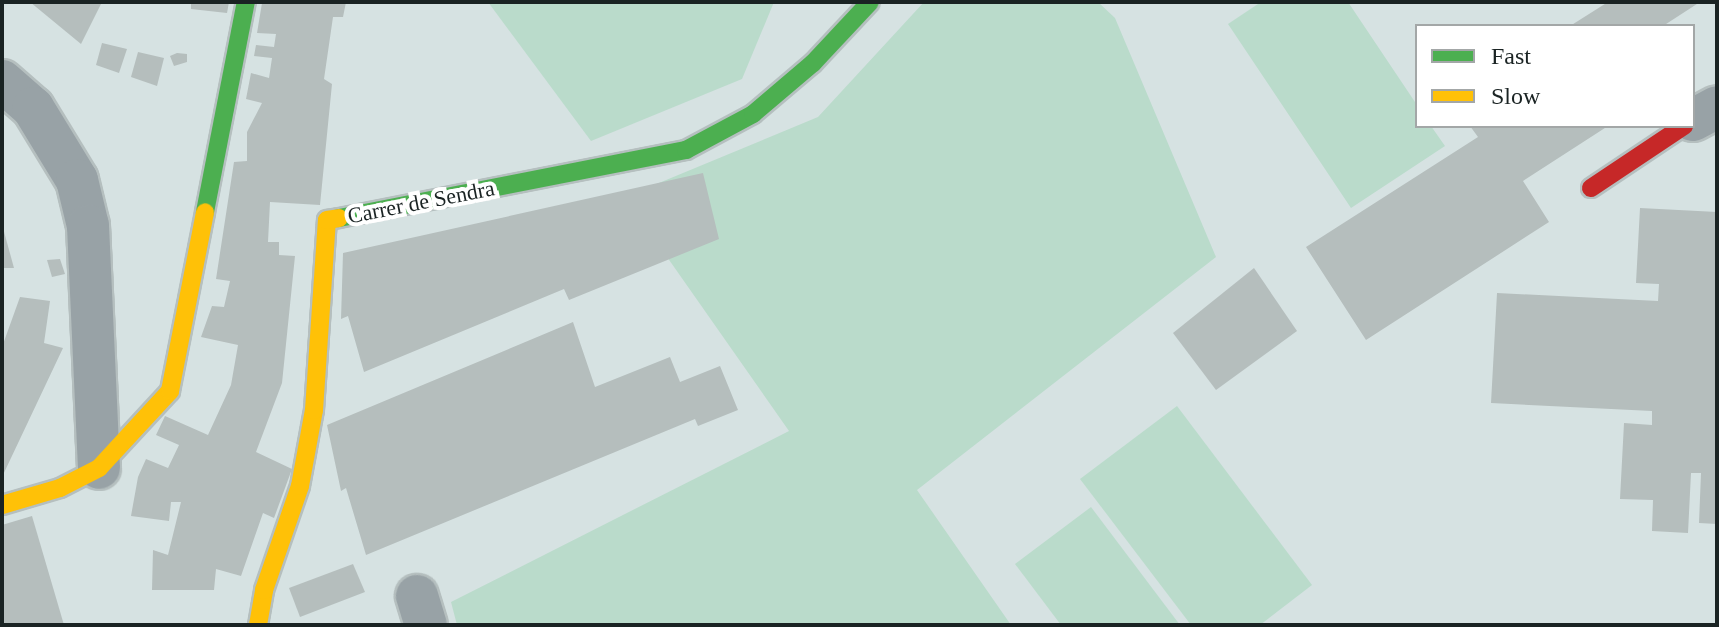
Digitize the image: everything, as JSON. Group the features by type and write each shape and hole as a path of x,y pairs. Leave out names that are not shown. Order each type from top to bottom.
{"street":[{"path":"2,505 60,488 99,468 135,433 170,391 246,2"},
{"name":"Carrer de Sendra","path":"258,625 264,590 300,486 314,410 327,220 686,150 753,114 813,63 870,2"},
{"path":"2,81 33,108 77,180 88,226 99,468"},
{"path":"1695,119 1717,107"},
{"path":"1591,188 1681,128"}],"green space":[{"path":"488,2 774,2 742,79 591,141"},
{"path":"924,2 1098,2 1115,18 1216,257 917,490 1011,625 457,625 451,602 789,431 625,197 818,117"},
{"path":"1261,2 1348,2 1415,102 1415,128 1432,128 1445,146 1351,208 1228,24"},
{"path":"1177,406 1312,585 1260,625 1191,625 1080,479"},
{"path":"1091,507 1180,625 1061,625 1015,564"}],"building":[{"path":"30,2 102,2 81,44"},
{"path":"191,2 229,2 227,13 191,9"},
{"path":"346,2 343,17 333,17 324,79 332,84 320,205 270,202 268,242 279,242 279,255 295,256 282,383 256,452 292,469 274,518 263,513 241,576 216,569 214,590 152,590 153,550 168,555 181,502 171,502 169,521 131,516 138,477 146,459 168,468 179,445 156,435 165,416 208,435 231,385 238,345 201,337 212,306 224,307 230,281 216,279 234,162 247,161 247,132 262,103 246,99 251,73 269,78 272,58 254,56 256,45 274,47 276,34 257,33 262,3"},
{"path":"1608,2 1700,2 1666,24 1573,24"},
{"path":"102,43 127,49 119,73 96,65"},
{"path":"138,52 164,58 157,86 131,77"},
{"path":"187,54 187,62 174,66 170,56"},
{"path":"1471,128 1605,128 1523,181 1549,222 1366,340 1306,247 1478,137"},
{"path":"703,173 719,239 569,300 564,289 364,372 348,316 341,319 343,253"},
{"path":"1640,208 1717,212 1717,524 1699,523 1701,473 1691,473 1688,533 1652,531 1653,500 1620,499 1624,423 1652,425 1652,411 1491,403 1497,293 1658,301 1659,284 1636,283"},
{"path":"3,228 14,268 2,268"},
{"path":"60,259 65,274 52,277 47,260"},
{"path":"1254,268 1297,331 1216,390 1173,333"},
{"path":"20,297 50,301 44,343 63,348 2,477 2,347"},
{"path":"573,322 595,387 670,357 680,382 720,366 738,410 698,426 695,419 366,555 346,488 341,491 327,425"},
{"path":"32,516 64,625 2,625 2,525"},
{"path":"353,564 365,592 300,617 289,588"}],"traffic: fast":[{"path":"205,212 246,2"},
{"path":"339,218 686,150 753,114 813,63 870,2"}],"traffic: slow":[{"path":"2,505 60,488 99,468 170,391 205,212"},
{"path":"258,625 264,590 300,486 314,410 327,220 339,218"}],"traffic: jam":[{"path":"1591,188 1681,128"}]}
